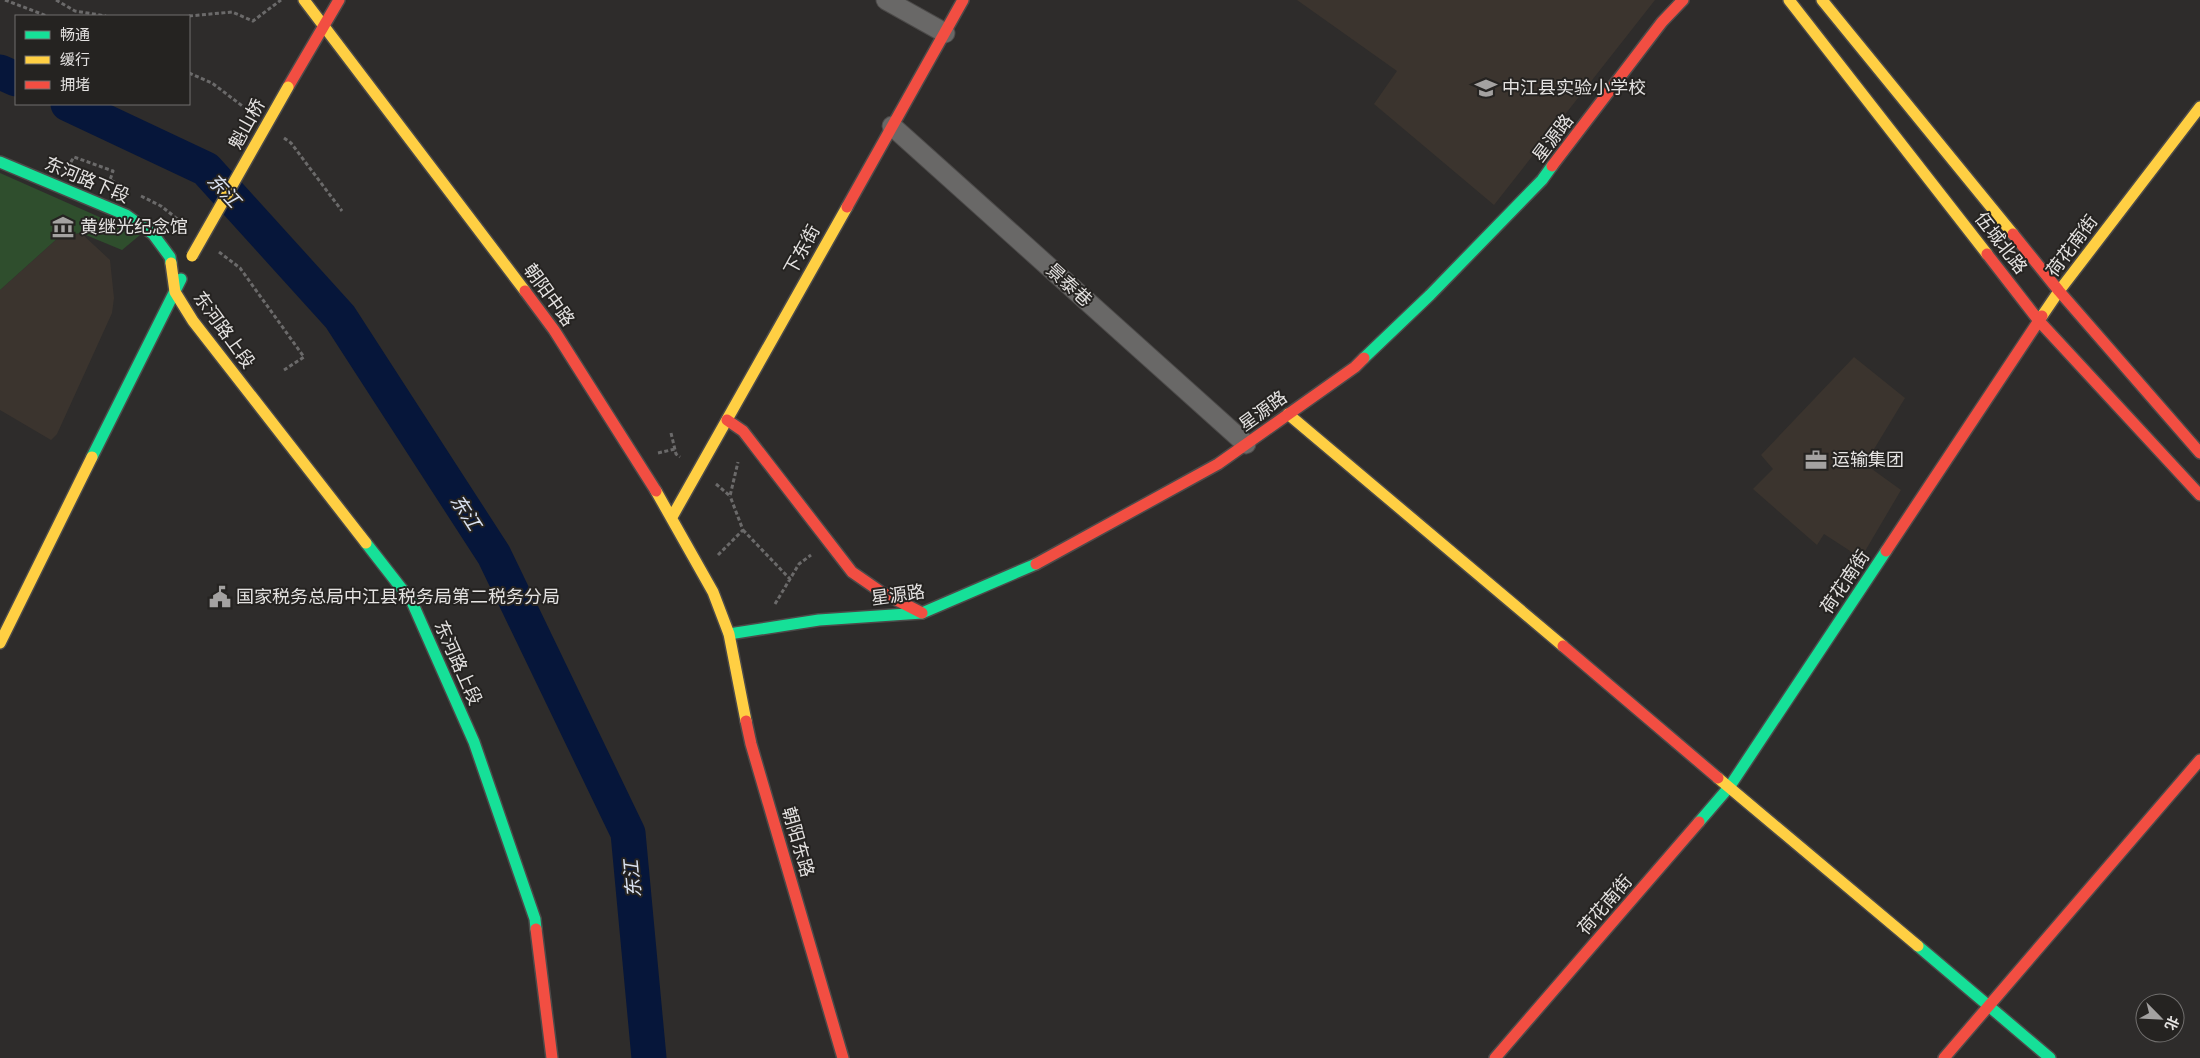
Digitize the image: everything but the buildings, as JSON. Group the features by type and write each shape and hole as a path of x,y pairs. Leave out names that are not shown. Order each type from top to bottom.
{"street":[{"name":"朝阳中路","path":"304,0 554,330 672,517 713,592 728,634"},
{"name":"魁山桥","path":"0,643 192,256 339,0"},
{"path":"886,0 945,33"},
{"name":"下东街","path":"672,517 963,0"},
{"name":"星源路","path":"728,634 820,620 922,613 1027,569 1218,464 1355,367 1430,296 1542,180 1662,22 1683,0"},
{"name":"伍城北路","path":"1789,0 2040,321 2200,495"},
{"name":"伍城北路","path":"1822,0 2059,291 2200,453"},
{"name":"荷花南街","path":"1495,1058 1730,786 2059,291 2200,107"},
{"name":"景泰巷","path":"892,126 1246,444"},
{"name":"东河路下段","path":"0,162 126,215 154,234 170,257 175,292"},
{"name":"东河路上段","path":"175,292 193,321 412,602 474,742 535,919 552,1058"},
{"path":"1288,414 2050,1058"},
{"path":"727,420 743,431 852,572 881,592 922,613"},
{"name":"朝阳东路","path":"728,634 751,744 843,1058"},
{"path":"1944,1058 2200,760"}],"path":[{"path":"5,0 44,15"},
{"path":"56,0 74,12 98,15"},
{"path":"190,16 232,12 253,21 281,0"},
{"path":"671,433 676,454 686,462"},
{"path":"654,454 675,449"},
{"path":"730,496 739,460"},
{"path":"710,479 730,496 743,530 790,578"},
{"path":"716,556 743,530"},
{"path":"773,607 799,564 815,552"}],"shaded area":[{"name":"中江县实验小学校","path":"1297,0 1655,0 1494,205 1374,104 1397,71"},
{"path":"81,233 110,260 114,298 112,313 57,434 51,440 0,410 0,290 60,236"},
{"name":"运输集团","path":"1854,357 1905,398 1865,464 1901,490 1861,558 1824,534 1817,545 1753,489 1773,469 1761,455"}],"green space":[{"name":"黄继光纪念馆","path":"0,173 140,235 122,250 81,233 60,236 0,290"}],"waterway":[{"name":"东江","path":"0,72 15,79"},
{"name":"东江","path":"70,105 206,169 340,317 494,555 628,833 649,1058"}],"traffic: fast":[{"path":"0,162 126,215 153,234 170,257 171,263"},
{"path":"1364,358 1430,295 1542,180 1552,166"},
{"path":"92,457 181,279"},
{"path":"366,543 412,602 474,742 535,919 536,929"},
{"path":"1699,822 1730,786 1886,551"},
{"path":"729,634 819,620 922,613 1036,564"},
{"path":"1918,946 2050,1058"}],"traffic: slow":[{"path":"304,0 525,291"},
{"path":"1789,0 1987,254"},
{"path":"1822,0 2013,234"},
{"path":"192,256 288,87"},
{"path":"2042,316 2059,291 2200,107"},
{"path":"672,517 847,207"},
{"path":"171,263 175,292 193,321 366,543"},
{"path":"1288,414 1563,646"},
{"path":"0,643 92,457"},
{"path":"656,491 713,592 729,634 746,721"},
{"path":"1718,778 1918,946"}],"traffic: jam":[{"path":"288,87 339,0"},
{"path":"847,207 963,0"},
{"path":"1552,166 1662,22 1683,0"},
{"path":"2013,234 2059,291 2200,453"},
{"path":"1987,254 2039,321 2200,495"},
{"path":"525,291 554,330 656,491"},
{"path":"1886,551 2042,316"},
{"path":"1036,564 1218,464 1355,367 1364,358"},
{"path":"727,420 743,431 852,572 881,592 922,613"},
{"path":"1563,646 1718,778"},
{"path":"746,721 751,744 843,1058"},
{"path":"1944,1058 2200,760"},
{"path":"1495,1058 1699,822"},
{"path":"536,929 552,1058"}],"place":[{"name":"中江县实验小学校","path":"1486,88"},
{"name":"黄继光纪念馆","path":"63,227"},
{"name":"运输集团","path":"1816,460"},
{"name":"国家税务总局中江县税务局第二税务分局","path":"220,597"}]}
